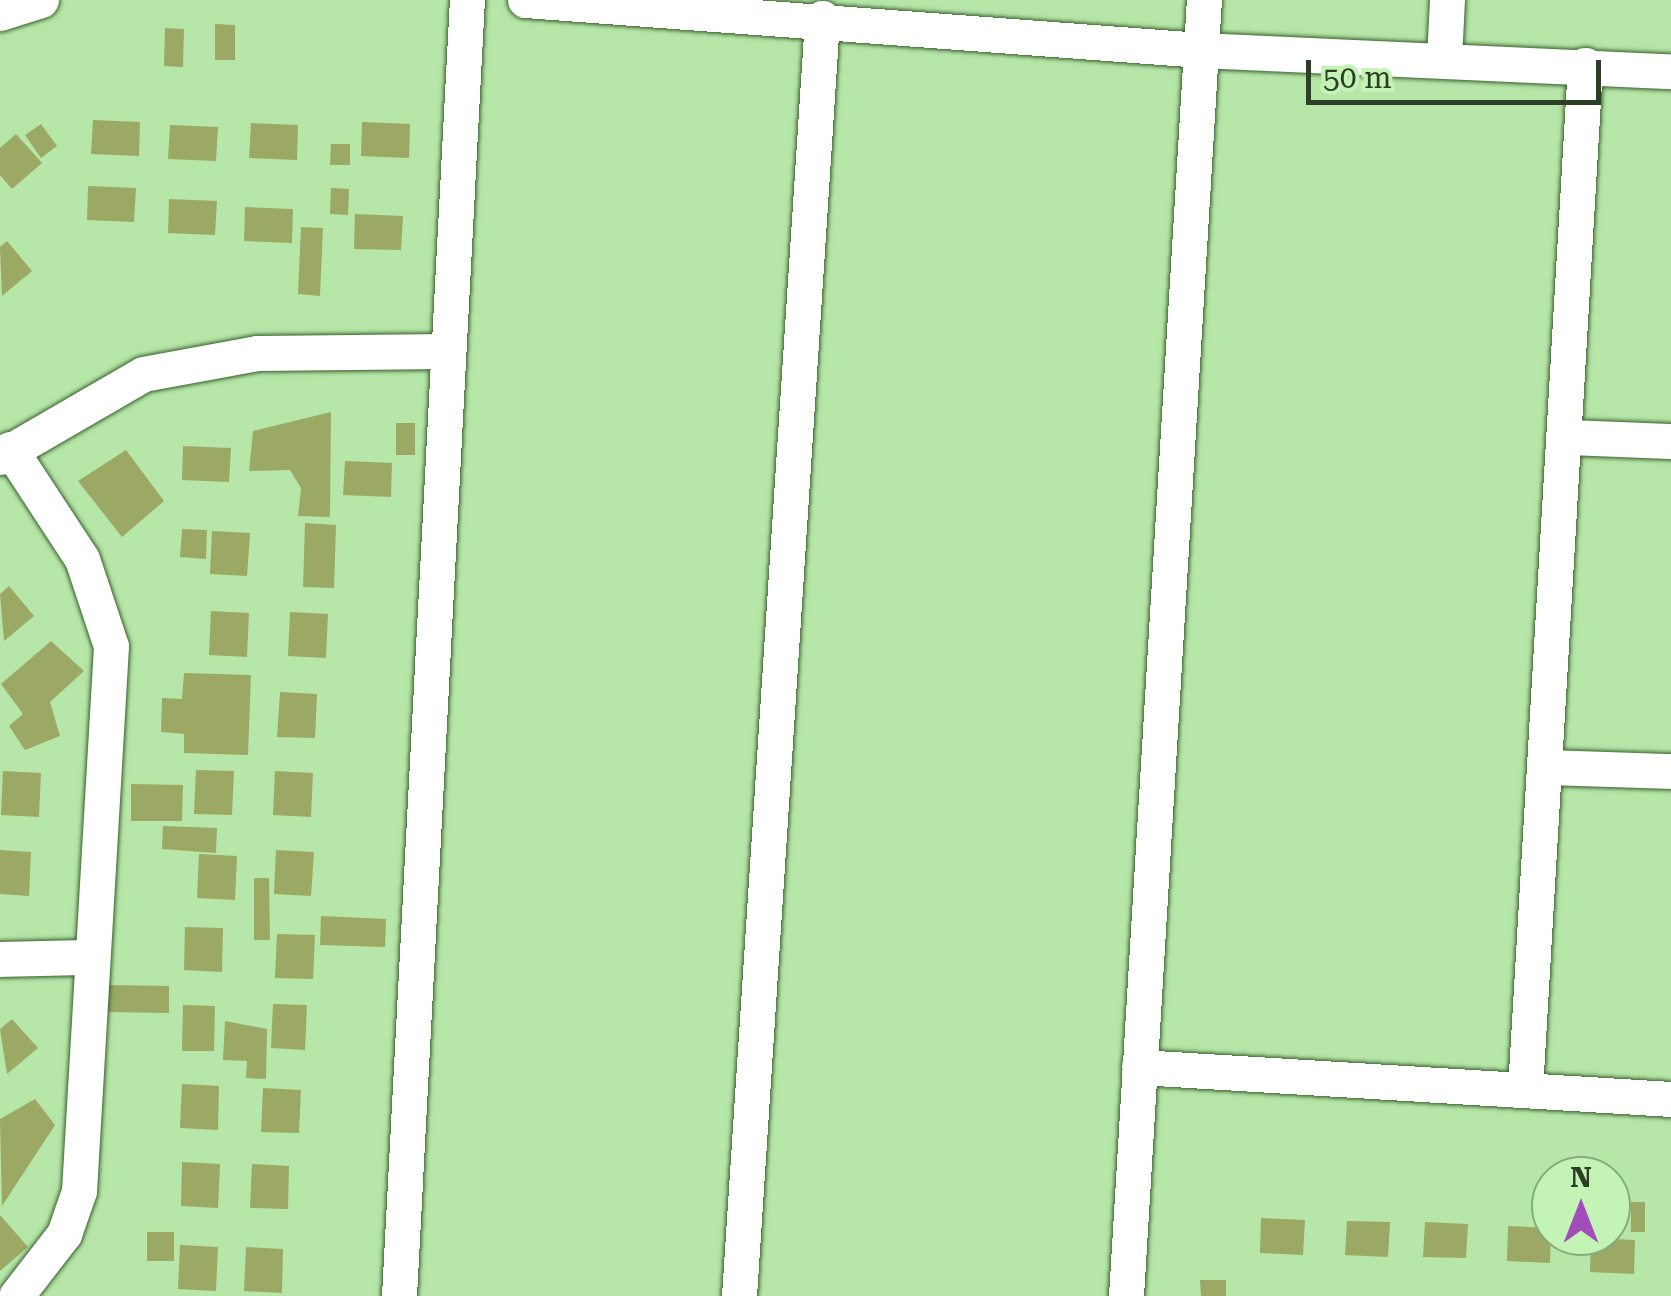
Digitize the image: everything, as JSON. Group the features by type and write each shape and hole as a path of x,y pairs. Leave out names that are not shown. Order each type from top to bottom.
{"street":[{"path":"0,14 41,0"},
{"path":"399,1296 467,0"},
{"path":"525,0 822,18 1202,50 1671,71"},
{"path":"1126,1296 1204,0"},
{"path":"1444,59 1447,0"},
{"path":"739,1296 822,18"},
{"path":"1525,1090 1549,767 1585,65"},
{"path":"16,1296 64,1234 79,1191 89,957 111,646 82,560 5,453 143,374 257,353 446,350"},
{"path":"1567,437 1671,441"},
{"path":"1549,767 1671,770"},
{"path":"0,959 89,957"},
{"path":"1139,1067 1671,1099"}],"building":[{"path":"215,24 235,25 235,60 215,60"},
{"path":"165,28 184,29 183,67 164,66"},
{"path":"93,120 140,122 139,156 91,154"},
{"path":"362,122 410,124 409,158 361,156"},
{"path":"251,123 298,125 297,160 249,158"},
{"path":"41,124 57,146 41,158 25,135"},
{"path":"170,125 218,127 216,161 168,159"},
{"path":"16,134 42,163 12,189 0,175 0,148"},
{"path":"331,144 350,144 350,165 330,165"},
{"path":"88,186 136,188 134,222 87,220"},
{"path":"331,188 349,189 348,215 330,214"},
{"path":"169,199 217,201 215,235 168,233"},
{"path":"245,207 293,209 292,243 244,241"},
{"path":"355,214 403,216 401,250 354,249"},
{"path":"301,227 323,228 320,296 298,294"},
{"path":"7,241 32,271 2,296 0,247"},
{"path":"331,412 330,517 298,516 301,488 290,470 249,471 253,431"},
{"path":"396,423 415,423 415,455 396,455"},
{"path":"183,446 231,448 229,482 182,480"},
{"path":"126,450 164,501 122,537 78,481"},
{"path":"345,461 392,463 391,497 343,495"},
{"path":"305,523 336,525 334,588 303,587"},
{"path":"182,529 207,530 206,559 180,557"},
{"path":"212,531 250,533 247,576 210,574"},
{"path":"9,586 34,616 4,641 0,594"},
{"path":"211,611 249,613 247,657 209,655"},
{"path":"290,612 328,614 326,658 288,656"},
{"path":"51,641 84,671 50,702 60,736 25,750 9,726 23,714 1,684"},
{"path":"184,673 251,675 248,755 184,753 184,734 161,732 162,698 182,699"},
{"path":"280,692 317,694 315,738 277,737"},
{"path":"196,770 234,771 232,815 194,814"},
{"path":"3,771 41,773 39,817 1,815"},
{"path":"275,771 313,773 311,817 273,815"},
{"path":"131,784 183,785 182,821 131,821"},
{"path":"163,826 217,828 216,853 162,849"},
{"path":"0,850 31,852 29,896 0,894"},
{"path":"276,850 314,852 311,896 274,894"},
{"path":"199,854 237,856 235,900 197,898"},
{"path":"254,878 269,878 270,940 254,940"},
{"path":"321,916 386,919 385,947 320,945"},
{"path":"185,927 223,928 222,972 184,970"},
{"path":"277,934 315,935 313,979 275,978"},
{"path":"108,985 169,986 169,1013 107,1012"},
{"path":"273,1004 307,1005 305,1050 271,1048"},
{"path":"183,1005 215,1006 214,1051 182,1051"},
{"path":"12,1019 38,1048 7,1074 0,1029"},
{"path":"225,1021 267,1029 266,1079 246,1078 247,1061 223,1060"},
{"path":"182,1084 219,1086 218,1130 180,1128"},
{"path":"263,1088 301,1090 299,1133 261,1132"},
{"path":"35,1099 55,1125 2,1206 0,1119"},
{"path":"182,1162 220,1164 218,1208 181,1206"},
{"path":"252,1164 289,1166 288,1209 250,1208"},
{"path":"1631,1202 1645,1202 1645,1232 1631,1232"},
{"path":"0,1215 28,1247 0,1271"},
{"path":"1261,1218 1305,1220 1303,1255 1260,1253"},
{"path":"1347,1221 1390,1222 1388,1257 1345,1255"},
{"path":"1425,1222 1468,1224 1466,1258 1423,1257"},
{"path":"1508,1226 1531,1227 1531,1256 1550,1256 1550,1263 1507,1261"},
{"path":"147,1232 174,1232 174,1261 147,1261"},
{"path":"1631,1240 1635,1240 1634,1274 1590,1272 1590,1256 1631,1256"},
{"path":"180,1245 218,1247 216,1291 178,1289"},
{"path":"246,1247 283,1249 282,1293 244,1291"},
{"path":"1200,1280 1226,1280 1226,1296 1201,1296"}]}
